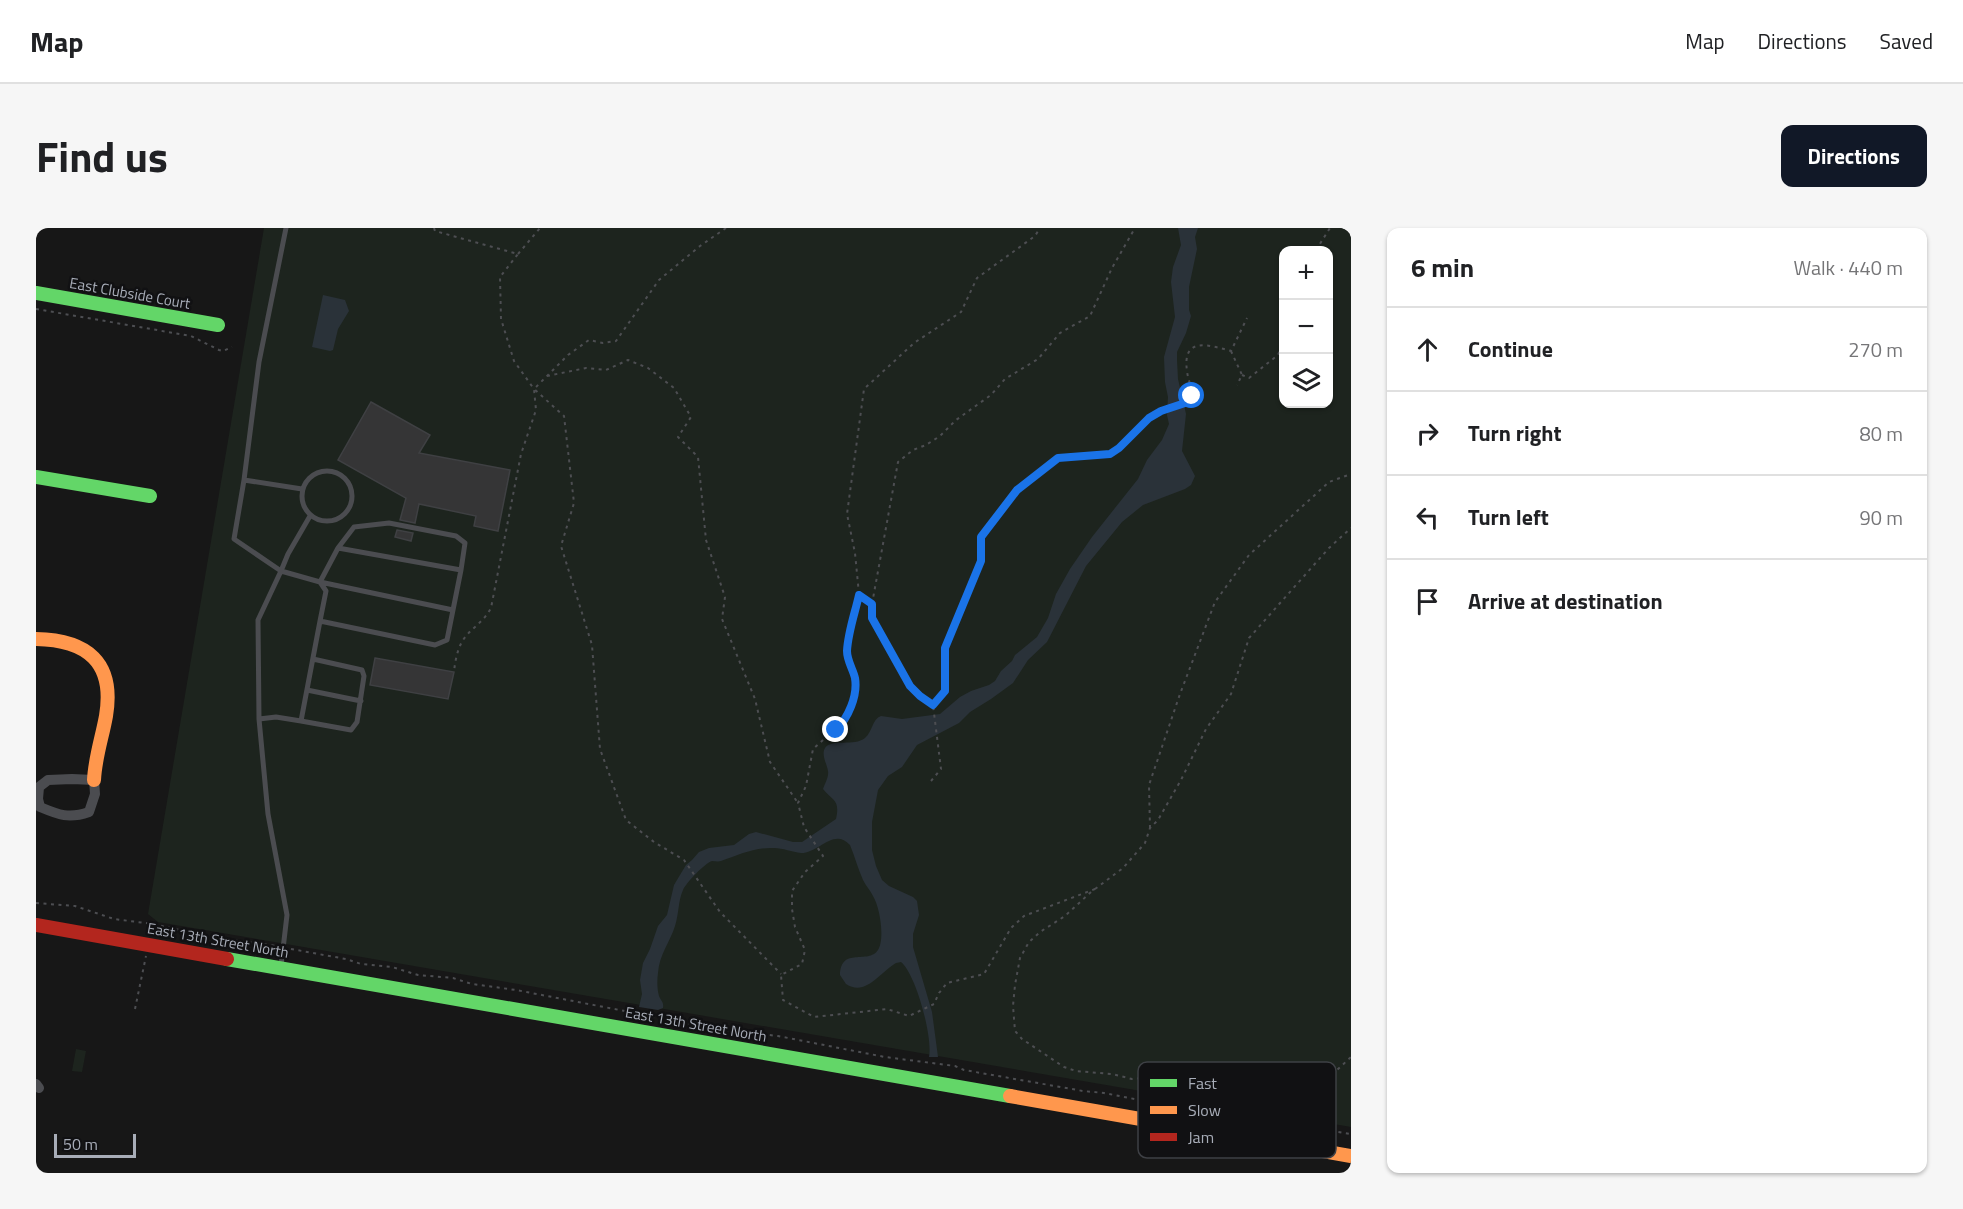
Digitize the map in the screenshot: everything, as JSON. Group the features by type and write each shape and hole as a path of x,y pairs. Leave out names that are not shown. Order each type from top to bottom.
{"main road":[{"name":"East Clubside Court","path":"36,293 218,325"},
{"path":"36,477 150,496"},
{"path":"36,639 51,638 79,645 92,655 107,677 107,714 94,768 94,780"},
{"name":"East 13th Street North","path":"36,925 1138,1119"},
{"name":"East 13th Street North","path":"1336,1153 1351,1156"}],"street":[{"path":"48,780 94,780 94,794 89,812 75,817 40,807 39,787 48,780"}],"lane":[{"path":"286,228 259,362 234,539 281,571 320,582 453,610"},
{"path":"323,471 339,474 350,486 351,503 342,516 326,521 310,516 302,501 302,489 308,478 323,471"},
{"path":"244,480 302,489"},
{"path":"281,968 287,915 268,814 259,719 258,620 288,554 310,516"},
{"path":"320,582 338,548 354,527 389,523 456,536 465,543 447,640 435,645 320,621"},
{"path":"338,548 461,570"},
{"path":"301,721 326,591 320,582"},
{"path":"259,719 276,717 351,730 357,722 361,701 364,675 362,670 313,659"},
{"path":"307,690 361,701"}],"path":[{"path":"434,228 435,231 518,254"},
{"path":"540,228 500,277 501,319 514,361 534,389 564,416 574,503 561,546 592,645 600,749 626,820 654,842 684,860 720,912 781,975 783,1000 814,1017 887,1009 909,1016 934,1004 947,983 984,974 1011,928 1024,916 1095,889"},
{"path":"534,389 568,354 589,340 603,343 616,341 659,280 726,228"},
{"path":"798,804 806,786 813,749 843,722 850,709 855,689 855,678 847,652 859,595 855,553 847,514 864,389 914,343 961,312 977,278 1035,236 1040,228"},
{"path":"932,781 941,769 933,705 910,686 872,618 872,604 898,462 913,450 940,436 956,420 991,395 1005,379 1038,359 1059,333 1090,316 1112,268 1135,228"},
{"path":"1319,246 1330,228"},
{"path":"36,309 190,336 223,351 232,347"},
{"path":"1230,351 1247,318"},
{"path":"933,705 945,691 945,648 981,561 981,537 1017,490 1058,458 1110,454 1149,418 1161,411 1188,402 1192,396 1187,371 1187,356 1197,345 1203,344 1230,351 1242,375 1249,378 1279,352"},
{"path":"547,376 586,368 606,370 628,360 648,368 674,388 691,417 678,437 698,457 706,540 724,597 722,619 755,699 770,762 798,804 804,827 823,856 806,872 792,891 795,927 805,950 805,958 802,964 781,975"},
{"path":"1237,385 1242,375"},
{"path":"454,672 463,639 485,619 491,608 520,454 536,410 534,389"},
{"path":"1138,1078 1076,1071 1064,1067 1022,1039 1015,1031 1013,1006 1020,958 1029,942 1065,916 1123,868 1145,843 1150,828 1149,785 1215,602 1249,555 1329,482 1351,474"},
{"path":"1150,828 1158,820 1181,780 1206,729 1231,694 1249,638 1329,548 1351,528"},
{"path":"859,595 872,604"},
{"path":"36,903 75,906 114,918 210,937 283,947 368,965 392,967 418,975 453,978 472,984 516,990 682,1022 778,1036 885,1057 955,1066 964,1070 1138,1100"},
{"path":"135,1008 148,945"},
{"path":"1336,1070 1351,1057"},
{"path":"1336,1132 1351,1134"}],"shaded area":[{"path":"264,228 1351,228 1351,1127 1336,1124 1336,1062 1138,1062 1138,1090 158,922 148,914"},
{"path":"1178,228 1198,228 1195,237 1197,249 1189,287 1191,316 1177,352 1178,379 1186,414 1182,451 1195,476 1191,485 1143,505 1122,522 1086,566 1047,642 1028,660 1013,683 970,712 959,723 917,745 902,767 888,776 878,790 872,822 872,850 882,880 917,901 919,915 913,934 913,947 932,1012 938,1057 929,1057 926,1022 918,992 901,962 890,967 873,982 860,987 846,984 840,975 845,961 874,954 878,950 881,938 880,915 876,901 863,880 850,845 844,840 832,840 801,853 777,848 760,849 720,861 712,861 705,865 683,890 675,926 660,960 657,984 663,1008 658,1010 639,1007 642,994 640,980 643,963 658,926 667,915 674,885 686,865 699,852 709,848 734,845 749,834 756,832 793,842 802,842 836,819 837,805 823,789 828,773 824,751 828,745 860,741 868,735 876,720 881,716 902,719 940,714 960,697 995,681 1015,655 1037,637 1070,569 1138,479 1169,424 1164,357 1175,317 1171,282 1173,267 1181,245"},
{"path":"323,295 345,300 349,311 338,329 333,350 330,351 312,347"},
{"path":"76,1049 86,1051 82,1072 72,1071"}],"building":[{"path":"371,402 430,435 419,453 510,470 498,531 474,526 476,516 419,504 415,523 400,520 406,498 338,460"},
{"path":"397,530 413,533 411,541 395,537"},
{"path":"375,658 454,672 448,699 370,685"}],"traffic: fast":[{"path":"36,293 218,325"},
{"path":"36,477 150,496"},
{"path":"227,959 1010,1096"}],"traffic: slow":[{"path":"36,639 70,644 94,658 101,668 106,681 108,697 94,780"},
{"path":"1010,1096 1138,1119"},
{"path":"1336,1153 1351,1156"}],"traffic: jam":[{"path":"36,925 227,959"}],"route":[{"path":"836,730 850,709 855,689 855,678 847,652 859,595 872,604 872,618 910,686 933,705 945,691 945,648 981,561 981,537 1017,490 1058,458 1110,454 1149,418 1161,411 1188,402 1192,396"}]}
